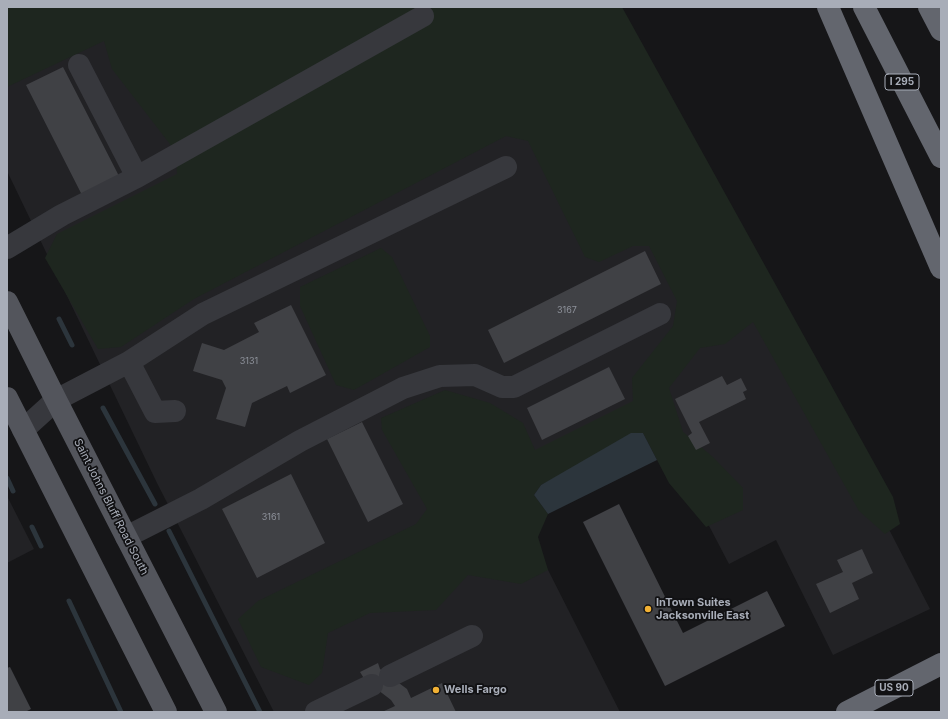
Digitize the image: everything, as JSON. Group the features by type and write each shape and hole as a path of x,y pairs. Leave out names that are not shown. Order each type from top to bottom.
{"highway":[{"path":"828,7 941,268"},
{"name":"I 295","path":"864,7 941,157"},
{"path":"929,7 941,30"},
{"name":"US 90","path":"847,712 941,664"}],"main road":[{"name":"Saint Johns Bluff Road South","path":"7,302 216,712"},
{"path":"7,398 166,712"}],"lane":[{"path":"7,248 62,215 137,177 423,16"},
{"path":"79,65 137,177"},
{"path":"23,430 56,400 129,362 203,314 506,167"},
{"path":"126,537 201,499 300,441 403,388 440,376 475,375 502,387 514,387 660,314"},
{"path":"129,362 155,412 175,411"},
{"path":"316,712 472,636"}],"shaded area":[{"path":"7,7 611,7 860,473 930,609 833,655 776,540 729,564 650,413 506,487 620,712 274,712 157,483 7,171"},
{"path":"7,7 622,7 893,497 900,524 885,534 859,511 753,322 725,344 700,348 669,388 683,432 713,457 743,488 743,510 706,527 669,483 643,433 541,485 534,495 548,514 538,537 548,570 521,584 468,575 436,610 370,613 328,633 322,673 309,685 261,667 238,619 258,601 416,524 427,509 382,430 381,418 445,390 490,403 523,423 535,450 633,401 632,378 673,326 677,301 649,246 633,246 599,262 585,257 528,141 506,136 194,299 121,347 98,349 45,258 57,234 177,174 176,152 112,69 104,41 7,87"},
{"path":"381,248 392,257 430,336 430,347 354,390 336,385 300,306 300,287"},
{"path":"631,433 643,433 657,460 548,514 534,495 541,485"},
{"path":"7,496 34,549 7,563"}],"building":[{"path":"63,67 120,178 83,197 26,85"},
{"path":"645,251 661,284 504,363 488,330"},
{"path":"291,305 326,375 290,393 287,386 252,403 245,427 216,419 226,388 222,380 193,371 202,343 224,350 259,332 254,323"},
{"path":"609,367 625,399 542,440 527,408"},
{"path":"722,376 727,385 741,378 747,390 743,392 746,399 699,422 710,443 696,450 688,436 692,433 675,399"},
{"path":"362,422 403,504 368,522 327,439"},
{"path":"291,474 325,543 257,578 222,509"},
{"name":"InTown Suites Jacksonville East","path":"619,504 683,633 767,591 785,626 665,686 583,522"},
{"path":"862,549 873,573 852,583 859,599 830,613 816,584 843,572 837,560"},
{"path":"378,663 380,669 407,689 411,698 442,683 456,712 382,712 395,706 391,700 365,680 360,672"},
{"path":"10,667 31,709 25,712 7,712 7,668"}],"waterway":[{"path":"59,319 72,345"},
{"path":"103,408 155,504"},
{"path":"7,478 13,491"},
{"path":"32,527 41,546"},
{"path":"169,531 260,712"},
{"path":"69,601 121,712"}],"place":[{"name":"InTown Suites Jacksonville East","path":"648,609"},
{"name":"Wells Fargo","path":"436,690"}]}
